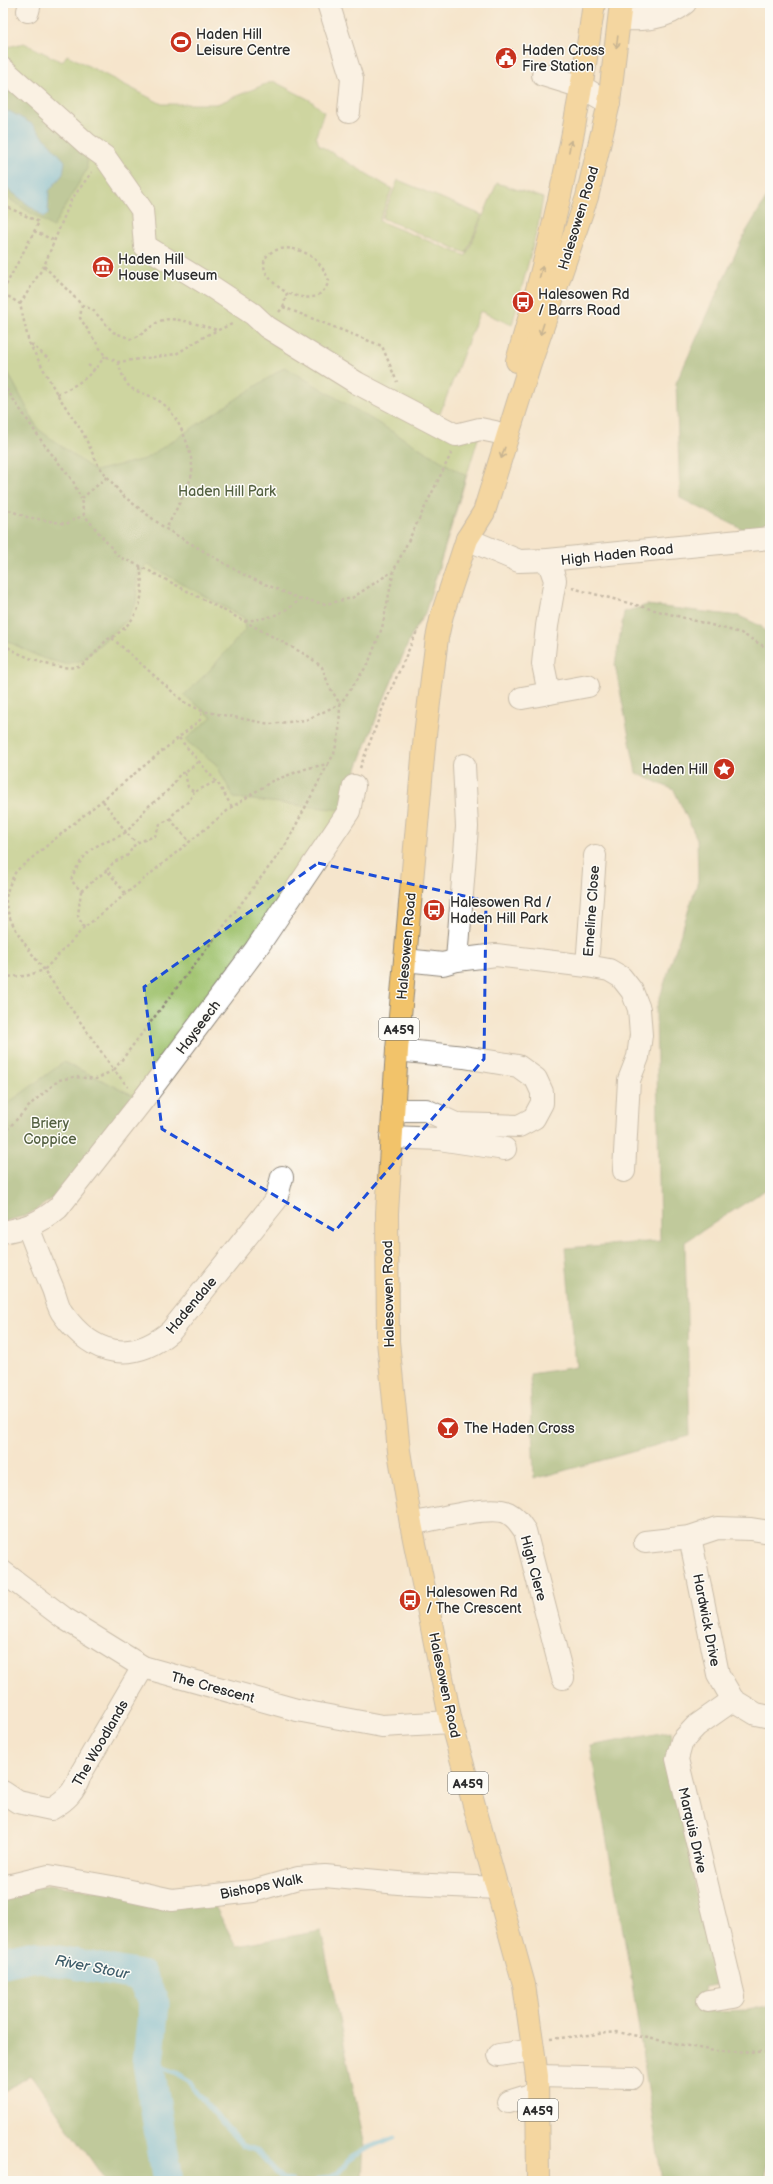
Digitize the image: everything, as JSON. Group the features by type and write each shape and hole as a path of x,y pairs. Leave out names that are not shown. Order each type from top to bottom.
{"main road":[{"name":"Halesowen Road","path":"468,539 470,509 495,432 543,267 582,87 594,3"},
{"name":"Halesowen Road","path":"533,2045 524,1985 451,1722 399,1451 388,1341 387,1213 397,1050 425,735 437,638 442,615 468,539 484,512 530,367 587,197 609,103 620,11"},
{"name":"A459","path":"533,2045 537,2085 538,2181"}],"street":[{"path":"328,3 352,79 349,112"},
{"path":"620,11 654,18 676,11 685,3"},
{"path":"3,69 87,144 105,157 142,210 145,246 218,291 253,314 267,326 357,383 408,411 456,435 480,429 495,432"},
{"path":"543,75 582,87 609,103"},
{"name":"High Haden Road","path":"468,539 519,561 552,570 770,538"},
{"path":"549,693 543,664 552,570"},
{"path":"522,698 588,686"},
{"path":"458,960 467,827 464,765"},
{"name":"Hayseech","path":"3,1232 28,1227 43,1220 58,1208 142,1101 256,949 349,811 354,786"},
{"name":"Emeline Close","path":"587,966 595,856"},
{"path":"406,960 443,964 458,960 496,955 587,966 609,970 622,977 632,991 639,1009 641,1035 638,1057 629,1080 624,1171"},
{"path":"393,1110 426,1110 456,1124 519,1126 534,1118 542,1103 542,1092 536,1079 526,1070 518,1066 505,1063 397,1050"},
{"path":"392,1137 439,1138 505,1149"},
{"name":"Hadendale","path":"28,1227 62,1314 94,1345 111,1352 142,1350 158,1342 171,1331 276,1200 282,1177"},
{"name":"High Clere","path":"412,1524 482,1511 498,1510 509,1513 518,1520 525,1531 563,1678"},
{"path":"646,1542 690,1537 717,1528 751,1529 770,1532"},
{"name":"Hardwick Drive","path":"690,1537 718,1674 733,1700"},
{"name":"The Crescent","path":"3,1572 64,1618 143,1667 297,1710 382,1726 451,1722"},
{"name":"The Woodlands","path":"3,1792 18,1802 51,1808 65,1800 76,1787 80,1775 143,1667"},
{"path":"733,1700 756,1714 770,1717"},
{"name":"Marquis Drive","path":"708,2001 734,1997 677,1759 682,1742 696,1726 733,1700"},
{"name":"Bishops Walk","path":"3,1887 49,1876 112,1886 172,1900 253,1891 298,1878 325,1876 409,1884 498,1888"},
{"path":"499,2055 533,2045"},
{"path":"508,2102 537,2085 632,2078"}],"path":[{"path":"20,304 44,266 53,240 71,200 85,179 105,157"},
{"path":"3,205 39,222 3,292 20,304 29,343 57,394 83,433 98,465 122,495 166,529 246,576 300,599 326,604 352,598 394,570"},
{"path":"34,232 53,240"},
{"path":"289,248 312,257 326,272 329,281 325,290 315,297 301,297 287,293 274,285 265,272 263,263 267,254 278,249 289,248"},
{"path":"44,266 82,305 93,310 113,332 131,340 140,337 163,320 179,321 218,330 176,354 118,362 105,356 80,318 82,305"},
{"path":"267,326 283,307 287,293"},
{"path":"283,307 382,346 408,411"},
{"path":"29,343 50,360"},
{"path":"57,394 80,384 96,370 105,356"},
{"path":"118,362 124,381 135,391 161,402 168,408 184,433 192,474 166,529"},
{"path":"88,365 96,370"},
{"path":"3,384 43,444 73,481 81,499 84,515 120,557 140,566 308,656 322,667 329,686 340,704 340,732 334,754 285,846 114,1070 96,1079 74,1077 59,1080 34,1102 3,1134"},
{"path":"112,638 184,702 202,711 270,724 306,720 340,704 368,664 382,628 394,570 450,458 456,435"},
{"path":"81,499 107,477"},
{"path":"3,508 27,517 66,524 84,515"},
{"path":"3,644 46,664 69,669 83,665 108,639 112,638 128,625 139,610 143,586 140,566"},
{"path":"552,570 577,590 740,633 770,650"},
{"path":"244,621 263,619 288,610 300,599"},
{"path":"354,786 384,705 410,643 423,620 442,615"},
{"path":"142,1101 135,1096 114,1070 44,970 11,920 6,903 9,885 16,872 200,720 202,711"},
{"path":"179,738 215,782 232,807"},
{"path":"81,891 71,880 75,870 94,848 114,840 136,824 150,806 157,802 165,791 174,786 180,774 185,773 198,762"},
{"path":"3,977 26,976 44,970 84,928 232,807 272,781 308,768 328,764"},
{"path":"185,773 188,787 194,792"},
{"path":"84,928 78,916 81,891 107,870 114,862 128,856 136,843 155,836 160,824 170,819 175,812 189,802 194,792 215,782"},
{"path":"103,801 136,843"},
{"path":"170,819 190,841"},
{"path":"107,870 125,893"},
{"path":"533,2045 618,2032 714,2051 770,2052"}],"highlighted area":[{"path":"318,863 486,901 484,1059 335,1231 162,1129 144,987"}],"green space":[{"name":"Haden Hill Park","path":"24,43 62,62 67,55 162,104 217,104 273,81 310,100 324,112 316,136 319,145 392,189 379,221 466,256 497,183 543,198 538,226 512,325 480,311 439,416 480,432 425,613 413,632 381,706 341,810 315,854 135,1096 3,1222 3,48"},
{"path":"3,78 87,155 87,169 53,227 3,195"},
{"path":"398,180 482,215 466,253 382,218"},
{"path":"770,192 770,524 746,531 680,498 676,383 744,235"},
{"path":"3,363 38,429 95,471 145,459 285,367 466,476 425,613 413,632 381,706 341,810 234,798 216,764 185,740 212,717 184,695 208,672 245,630 244,618 147,564 137,578 136,603 127,620 83,660 65,664 42,658 3,639"},
{"path":"647,605 739,616 761,626 770,638 770,1187 685,1242 690,1436 534,1479 530,1374 576,1367 565,1248 660,1241 656,1009 698,881 697,839 674,790 636,773 615,665 624,612"},
{"name":"Briery Coppice","path":"64,1062 135,1096 61,1193 28,1215 3,1222 3,1107"},
{"path":"671,1731 695,1889 723,1984 704,1987 707,2011 749,2010 770,2005 770,2145 764,2181 662,2181 630,1971 590,1746"},
{"path":"48,1885 214,1904 236,1946 321,1931 364,2141 362,2181 106,2181 31,2075 3,2093 3,1897"}],"water":[{"path":"9,111 32,124 65,161 63,174 49,191 48,214 44,217 3,185 3,112"}],"waterway":[{"path":"769,317 770,312"},
{"name":"River Stour","path":"3,1962 30,1956 141,1976 154,2004 148,2063 168,2181"},
{"path":"148,2063 177,2073 191,2082 198,2094 243,2146 256,2150 282,2178 291,2181"},
{"path":"317,2181 338,2173 351,2158 370,2147 394,2137"}],"place":[{"name":"Haden Hill Leisure Centre","path":"181,42"},
{"name":"Haden Cross Fire Station","path":"506,58"},
{"name":"Haden Hill House Museum","path":"103,267"},
{"name":"Halesowen Rd / Barrs Road","path":"523,302"},
{"name":"Haden Hill","path":"724,769"},
{"name":"Halesowen Rd / Haden Hill Park","path":"434,910"},
{"name":"The Haden Cross","path":"448,1428"},
{"name":"Halesowen Rd / The Crescent","path":"410,1600"}]}
